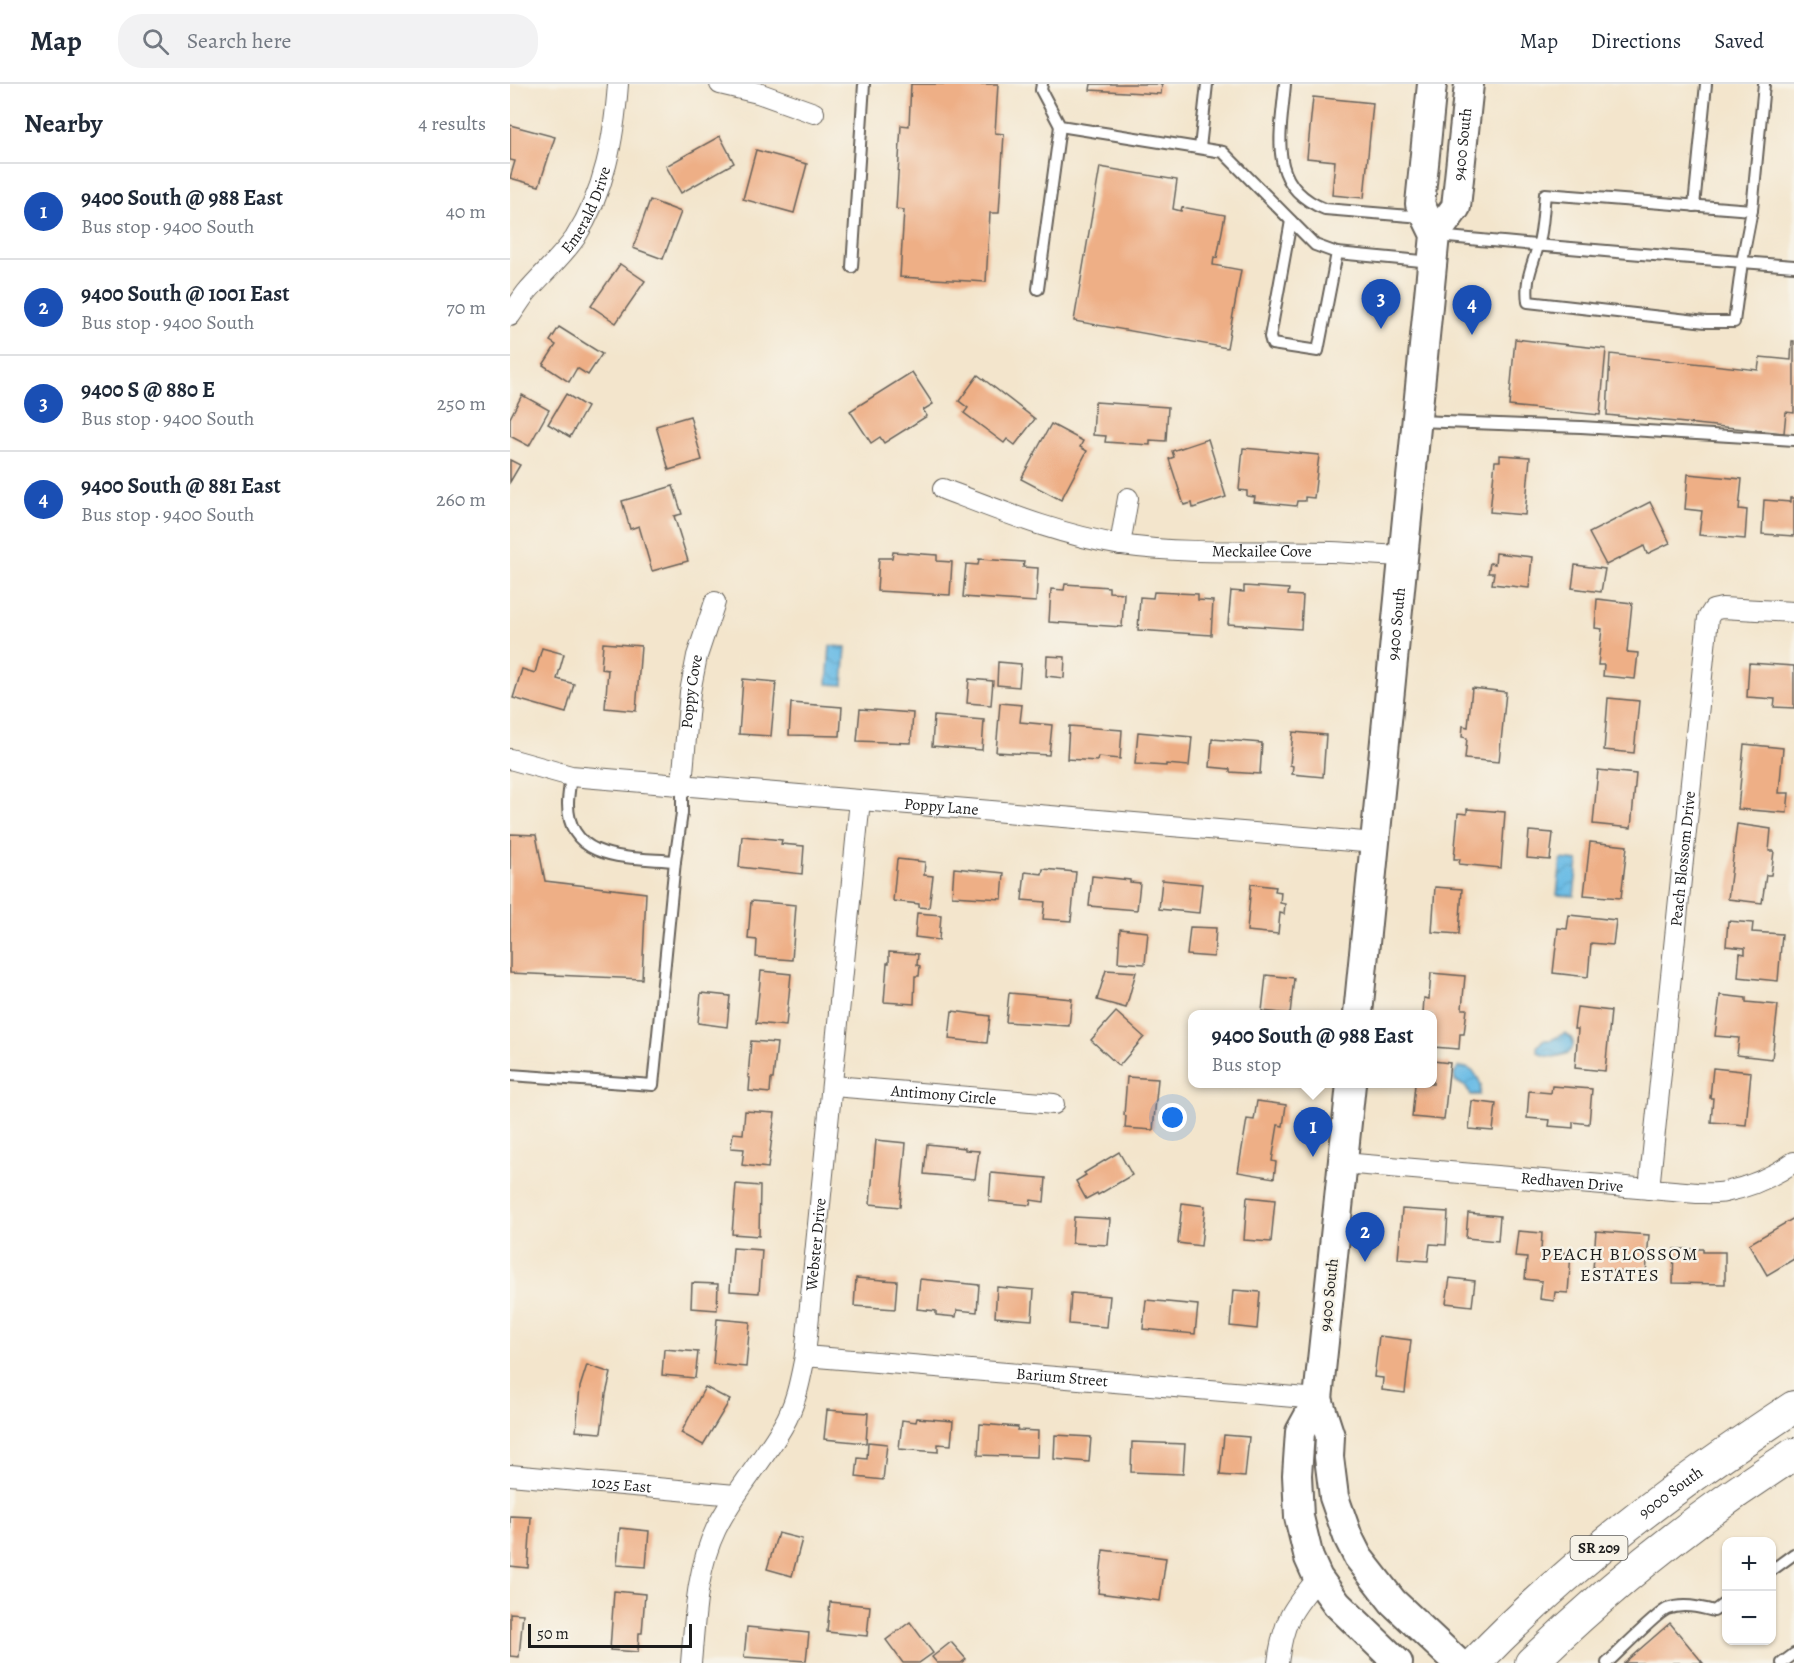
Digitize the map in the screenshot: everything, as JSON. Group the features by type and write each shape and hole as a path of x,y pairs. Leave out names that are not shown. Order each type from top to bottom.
{"main road":[{"name":"9400 South","path":"1358,1010 1417,421 1431,238 1420,204 1432,84"},
{"name":"9400 South","path":"1431,238 1456,207 1469,84"},
{"name":"9400 South","path":"1350,1088 1318,1399 1300,1432 1297,1494 1303,1537 1318,1578 1353,1622 1398,1663"},
{"name":"9400 South","path":"1318,1399 1330,1436 1329,1457 1334,1497 1348,1537 1358,1557 1394,1602 1458,1663"},
{"name":"9000 South","path":"1475,1663 1570,1572 1631,1521 1734,1446 1794,1407"},
{"name":"SR 209","path":"1531,1663 1564,1631 1680,1535 1794,1454"}],"street":[{"name":"Emerald Drive","path":"510,316 526,293 574,238 593,204 608,165 618,84"},
{"path":"720,84 758,93 814,113"},
{"name":"Meckailee Cove","path":"943,489 1078,537 1120,545 1161,550 1331,552 1404,556"},
{"path":"1120,545 1128,498"},
{"name":"Poppy Cove","path":"682,784 690,692 697,656 715,602"},
{"name":"Peach Blossom Drive","path":"1649,1189 1708,618 1713,610 1722,608 1794,612"},
{"name":"Poppy Lane","path":"510,759 571,776 1376,843"},
{"name":"Webster Drive","path":"691,1663 698,1592 705,1558 715,1530 735,1495 784,1425 797,1395 805,1356 860,800"},
{"name":"Antimony Circle","path":"833,1086 1054,1104"},
{"name":"Redhaven Drive","path":"1343,1163 1649,1189 1723,1193 1767,1177 1794,1162"},
{"name":"Barium Street","path":"805,1356 1318,1399"},
{"name":"1025 East","path":"510,1475 735,1495"},
{"path":"1278,1663 1281,1636 1288,1617 1318,1578"}],"lane":[{"path":"852,267 864,84"},
{"path":"1038,288 1060,126 1041,90 1042,84"},
{"path":"1200,148 1206,84"},
{"path":"1286,84 1279,149 1285,172 1296,189 1312,203 1325,210 1431,238 1794,266"},
{"path":"1694,206 1706,84"},
{"path":"1752,210 1545,194 1539,245 1529,274 1528,302 1706,322 1734,322 1752,210 1764,84"},
{"path":"1060,126 1223,152 1315,245 1337,253 1431,238"},
{"path":"1291,221 1270,338 1272,344 1318,351 1337,253"},
{"path":"1417,421 1581,427 1794,440"},
{"path":"571,776 568,804 571,822 579,839 593,850 607,854 675,861"},
{"path":"510,1075 653,1085 675,861 682,813 682,784"},
{"path":"1776,1567 1794,1554"},
{"path":"1607,1663 1665,1609 1690,1606 1714,1611 1722,1605"},
{"path":"1782,1663 1794,1654"}],"water":[{"path":"830,646 846,647 843,685 827,684"},
{"path":"1561,859 1578,861 1574,896 1557,895"},
{"path":"1565,1033 1573,1041 1570,1052 1546,1056 1538,1052 1537,1047 1543,1040 1551,1040"},
{"path":"1458,1067 1470,1069 1475,1074 1481,1085 1480,1095 1471,1095 1466,1087 1455,1081 1454,1074"}],"building":[{"path":"911,84 998,84 995,133 1004,134 999,213 990,213 986,282 900,277 904,210 896,209 901,125 909,126"},
{"path":"1091,84 1162,84 1161,94 1090,90"},
{"path":"1313,97 1373,103 1364,198 1332,195 1335,161 1307,158"},
{"path":"510,125 555,137 539,186 510,178 515,161 510,160"},
{"path":"720,136 734,163 681,193 666,166"},
{"path":"756,150 807,164 794,213 743,199"},
{"path":"1100,167 1177,180 1173,209 1181,211 1182,207 1225,215 1217,258 1214,257 1213,265 1241,270 1227,348 1074,321"},
{"path":"650,200 681,212 663,259 633,248"},
{"path":"620,264 645,281 616,323 591,306"},
{"path":"559,327 602,354 588,375 577,368 569,382 543,365 556,345 550,341"},
{"path":"1515,339 1606,349 1600,415 1509,406"},
{"path":"1792,341 1794,341 1794,413 1786,412 1784,433 1607,415 1610,354 1758,370 1760,357 1791,360"},
{"path":"912,372 933,404 923,410 927,416 884,443 880,437 871,443 850,411"},
{"path":"978,375 1035,419 1015,445 1007,439 1004,443 964,413 968,408 959,401"},
{"path":"566,394 587,407 570,437 548,424"},
{"path":"522,395 549,410 529,446 510,436 510,418"},
{"path":"1095,402 1168,407 1166,441 1150,440 1150,445 1105,442 1106,436 1093,435"},
{"path":"690,416 702,460 669,470 656,426"},
{"path":"1051,424 1083,441 1080,447 1087,451 1061,500 1021,479"},
{"path":"1208,439 1226,497 1193,508 1192,503 1184,505 1169,459 1174,457 1172,451"},
{"path":"1243,448 1319,455 1314,498 1305,497 1305,501 1297,501 1296,506 1254,502 1255,497 1247,496 1247,491 1239,490"},
{"path":"1500,455 1530,457 1525,515 1490,512 1495,461 1500,461"},
{"path":"510,460 520,465 510,482"},
{"path":"1688,474 1742,479 1739,509 1747,510 1745,539 1699,535 1702,511 1685,509"},
{"path":"673,486 682,514 674,516 688,561 652,571 639,526 630,529 622,501"},
{"path":"1790,498 1794,498 1794,536 1762,534 1764,500 1790,502"},
{"path":"1650,502 1670,543 1647,554 1644,546 1606,565 1589,533"},
{"path":"893,552 937,555 937,561 952,562 950,595 877,591 879,558 892,558"},
{"path":"1496,553 1532,557 1529,588 1492,584 1494,573 1488,573 1490,563 1495,564"},
{"path":"979,559 1024,562 1023,567 1038,568 1036,602 963,597 966,564 978,565"},
{"path":"1575,565 1605,569 1601,592 1572,588"},
{"path":"1065,584 1109,587 1109,592 1124,593 1122,627 1049,622 1051,589 1064,590"},
{"path":"1244,586 1289,589 1288,595 1303,596 1301,629 1228,624 1231,591 1244,592"},
{"path":"1154,592 1198,594 1198,600 1213,601 1211,635 1138,630 1140,597 1153,598"},
{"path":"1597,599 1632,603 1627,652 1638,653 1635,679 1603,676 1604,665 1598,665 1602,629 1595,628"},
{"path":"603,643 641,646 636,711 605,708 608,670 601,669"},
{"path":"542,648 564,654 557,679 574,684 566,713 513,698 522,669 535,673"},
{"path":"1047,656 1065,657 1064,678 1046,676"},
{"path":"998,662 1021,664 1019,687 997,685"},
{"path":"1749,663 1794,666 1794,708 1774,707 1775,699 1747,697"},
{"path":"743,679 776,682 771,736 739,734"},
{"path":"969,679 993,681 991,705 967,703"},
{"path":"1472,688 1506,692 1499,762 1465,759 1467,738 1462,737 1463,726 1468,727"},
{"path":"1608,698 1639,701 1634,753 1604,750"},
{"path":"791,703 842,707 840,736 789,735"},
{"path":"1000,703 1022,705 1020,722 1052,725 1049,755 996,752"},
{"path":"860,709 913,713 911,743 857,741"},
{"path":"934,716 984,720 982,750 932,746"},
{"path":"1069,726 1122,730 1120,759 1098,757 1097,761 1067,759"},
{"path":"1138,732 1192,737 1189,766 1135,764"},
{"path":"1293,732 1326,735 1323,777 1292,774 1293,766 1290,765"},
{"path":"1212,739 1262,743 1260,774 1230,772 1230,769 1210,767"},
{"path":"1744,744 1783,748 1779,793 1789,793 1787,813 1738,809"},
{"path":"1598,770 1636,774 1631,828 1593,824"},
{"path":"1467,809 1505,812 1501,868 1459,864 1460,859 1454,859 1458,813 1467,814"},
{"path":"1737,824 1771,829 1769,851 1774,851 1771,875 1766,875 1762,903 1728,899"},
{"path":"1529,831 1553,833 1550,860 1527,858"},
{"path":"510,834 536,835 545,881 646,893 642,979 510,973"},
{"path":"742,836 782,840 781,844 804,846 802,874 739,867"},
{"path":"1590,842 1627,846 1621,898 1584,895"},
{"path":"897,859 925,862 924,875 933,876 929,908 919,907 919,904 893,901"},
{"path":"954,868 1004,873 1002,899 952,896"},
{"path":"1043,869 1076,872 1071,921 1043,919 1045,902 1022,900 1025,872 1042,874"},
{"path":"1092,876 1140,883 1137,910 1089,906"},
{"path":"1162,880 1202,884 1199,913 1159,909"},
{"path":"1251,884 1276,887 1275,891 1281,892 1280,903 1285,904 1284,914 1280,913 1278,934 1247,931"},
{"path":"1435,887 1462,889 1459,934 1432,932"},
{"path":"751,901 796,905 792,960 756,957 757,940 748,939"},
{"path":"917,913 941,915 939,940 915,937"},
{"path":"1569,915 1616,920 1613,945 1591,943 1588,977 1553,973 1558,928 1567,929"},
{"path":"1728,921 1753,923 1752,932 1782,934 1778,981 1738,977 1740,953 1745,954 1745,948 1726,946"},
{"path":"1190,927 1216,928 1214,957 1187,955"},
{"path":"1120,929 1148,932 1145,964 1118,962"},
{"path":"889,952 918,954 917,965 920,966 919,976 915,976 914,1004 884,1002"},
{"path":"1106,970 1136,972 1126,1008 1097,1000"},
{"path":"761,971 791,974 786,1026 756,1023"},
{"path":"1431,973 1465,976 1462,1009 1467,1009 1464,1034 1460,1034 1459,1049 1437,1047 1437,1010 1423,1010 1424,998 1429,999"},
{"path":"1266,975 1294,978 1290,1010 1262,1010"},
{"path":"701,993 730,996 727,1027 698,1023"},
{"path":"1009,993 1072,999 1069,1026 1006,1022"},
{"path":"1720,995 1746,998 1746,1002 1778,1005 1772,1059 1737,1055 1739,1038 1715,1036"},
{"path":"1577,1007 1611,1011 1605,1071 1575,1068 1578,1029 1574,1029"},
{"path":"952,1011 990,1016 987,1043 949,1039"},
{"path":"1116,1012 1144,1037 1119,1066 1091,1040"},
{"path":"751,1041 777,1043 770,1093 749,1091"},
{"path":"1437,1061 1450,1063 1444,1120 1412,1117 1415,1088 1437,1088"},
{"path":"1713,1068 1751,1072 1746,1125 1711,1122 1713,1098 1710,1098"},
{"path":"1127,1077 1158,1079 1153,1130 1125,1128"},
{"path":"1552,1086 1592,1089 1589,1124 1573,1122 1573,1128 1549,1126 1550,1120 1527,1118 1529,1091 1551,1093"},
{"path":"1257,1101 1286,1105 1283,1126 1278,1125 1272,1161 1276,1162 1274,1178 1238,1172 1247,1119 1254,1120"},
{"path":"1472,1101 1496,1104 1493,1131 1469,1129"},
{"path":"745,1111 775,1113 768,1168 742,1165 744,1149 731,1148 733,1133 743,1134"},
{"path":"876,1140 906,1143 900,1207 870,1204"},
{"path":"927,1144 979,1151 975,1179 924,1174"},
{"path":"1119,1152 1132,1175 1098,1195 1097,1193 1086,1199 1076,1181 1086,1175 1084,1173"},
{"path":"991,1173 1046,1178 1044,1202 1031,1200 1030,1205 989,1201"},
{"path":"736,1184 760,1186 759,1236 732,1234"},
{"path":"1247,1197 1275,1200 1271,1242 1244,1240"},
{"path":"1182,1203 1205,1206 1201,1246 1178,1243"},
{"path":"1402,1209 1448,1212 1446,1245 1430,1244 1428,1261 1398,1259"},
{"path":"1468,1213 1500,1216 1498,1241 1466,1238"},
{"path":"1074,1217 1110,1219 1108,1245 1072,1243"},
{"path":"1794,1218 1794,1259 1767,1275 1749,1244"},
{"path":"1518,1231 1542,1233 1541,1251 1571,1253 1568,1293 1555,1292 1554,1301 1540,1299 1542,1281 1525,1279 1527,1258 1515,1257"},
{"path":"1596,1231 1649,1235 1646,1274 1593,1269"},
{"path":"733,1248 762,1250 759,1293 730,1291"},
{"path":"1674,1249 1725,1252 1725,1284 1673,1283"},
{"path":"856,1278 897,1281 895,1309 854,1306"},
{"path":"1450,1278 1475,1281 1472,1306 1446,1303"},
{"path":"920,1279 979,1285 977,1312 957,1310 956,1317 936,1315 936,1311 917,1309"},
{"path":"692,1283 718,1284 717,1310 691,1308"},
{"path":"997,1287 1034,1290 1032,1320 995,1317"},
{"path":"1233,1290 1260,1292 1257,1329 1230,1326"},
{"path":"1071,1293 1110,1296 1107,1327 1069,1324"},
{"path":"1146,1300 1198,1305 1195,1334 1143,1329"},
{"path":"717,1319 750,1322 746,1367 713,1364"},
{"path":"1379,1336 1411,1340 1405,1393 1382,1390 1383,1378 1374,1377"},
{"path":"664,1349 698,1352 695,1378 662,1375"},
{"path":"587,1365 611,1373 601,1433 576,1431 580,1387"},
{"path":"705,1387 730,1400 703,1445 681,1433"},
{"path":"827,1410 868,1413 866,1443 824,1439"},
{"path":"917,1418 953,1421 951,1445 938,1444 938,1452 899,1449 902,1420 916,1422"},
{"path":"980,1424 1038,1431 1037,1457 978,1455"},
{"path":"1055,1435 1091,1437 1089,1462 1054,1459"},
{"path":"1224,1435 1249,1437 1245,1477 1220,1475"},
{"path":"868,1442 887,1444 883,1480 856,1477 858,1458 867,1459"},
{"path":"1132,1442 1185,1444 1183,1474 1131,1472"},
{"path":"510,1516 531,1517 528,1568 510,1566"},
{"path":"620,1528 649,1531 646,1567 617,1565"},
{"path":"778,1533 802,1539 792,1576 767,1569"},
{"path":"1103,1550 1166,1558 1160,1601 1098,1593"},
{"path":"614,1591 645,1594 638,1652 610,1650"},
{"path":"830,1602 870,1606 867,1636 827,1632"},
{"path":"510,1613 523,1614 519,1657 510,1656"},
{"path":"910,1622 933,1653 919,1663 903,1663 886,1640"},
{"path":"1670,1623 1703,1663 1624,1663"},
{"path":"747,1627 809,1633 806,1661 744,1657"},
{"path":"951,1642 966,1659 961,1663 937,1663 932,1657"}],"place":[{"name":"9400 S @ 880 E","path":"1381,329"},
{"name":"9400 South @ 881 East","path":"1472,335"},
{"name":"9400 South @ 988 East","path":"1313,1157"},
{"name":"9400 South @ 1001 East","path":"1365,1262"}],"district":[{"name":"PEACH BLOSSOM ESTATES","path":"1620,1264"}]}
